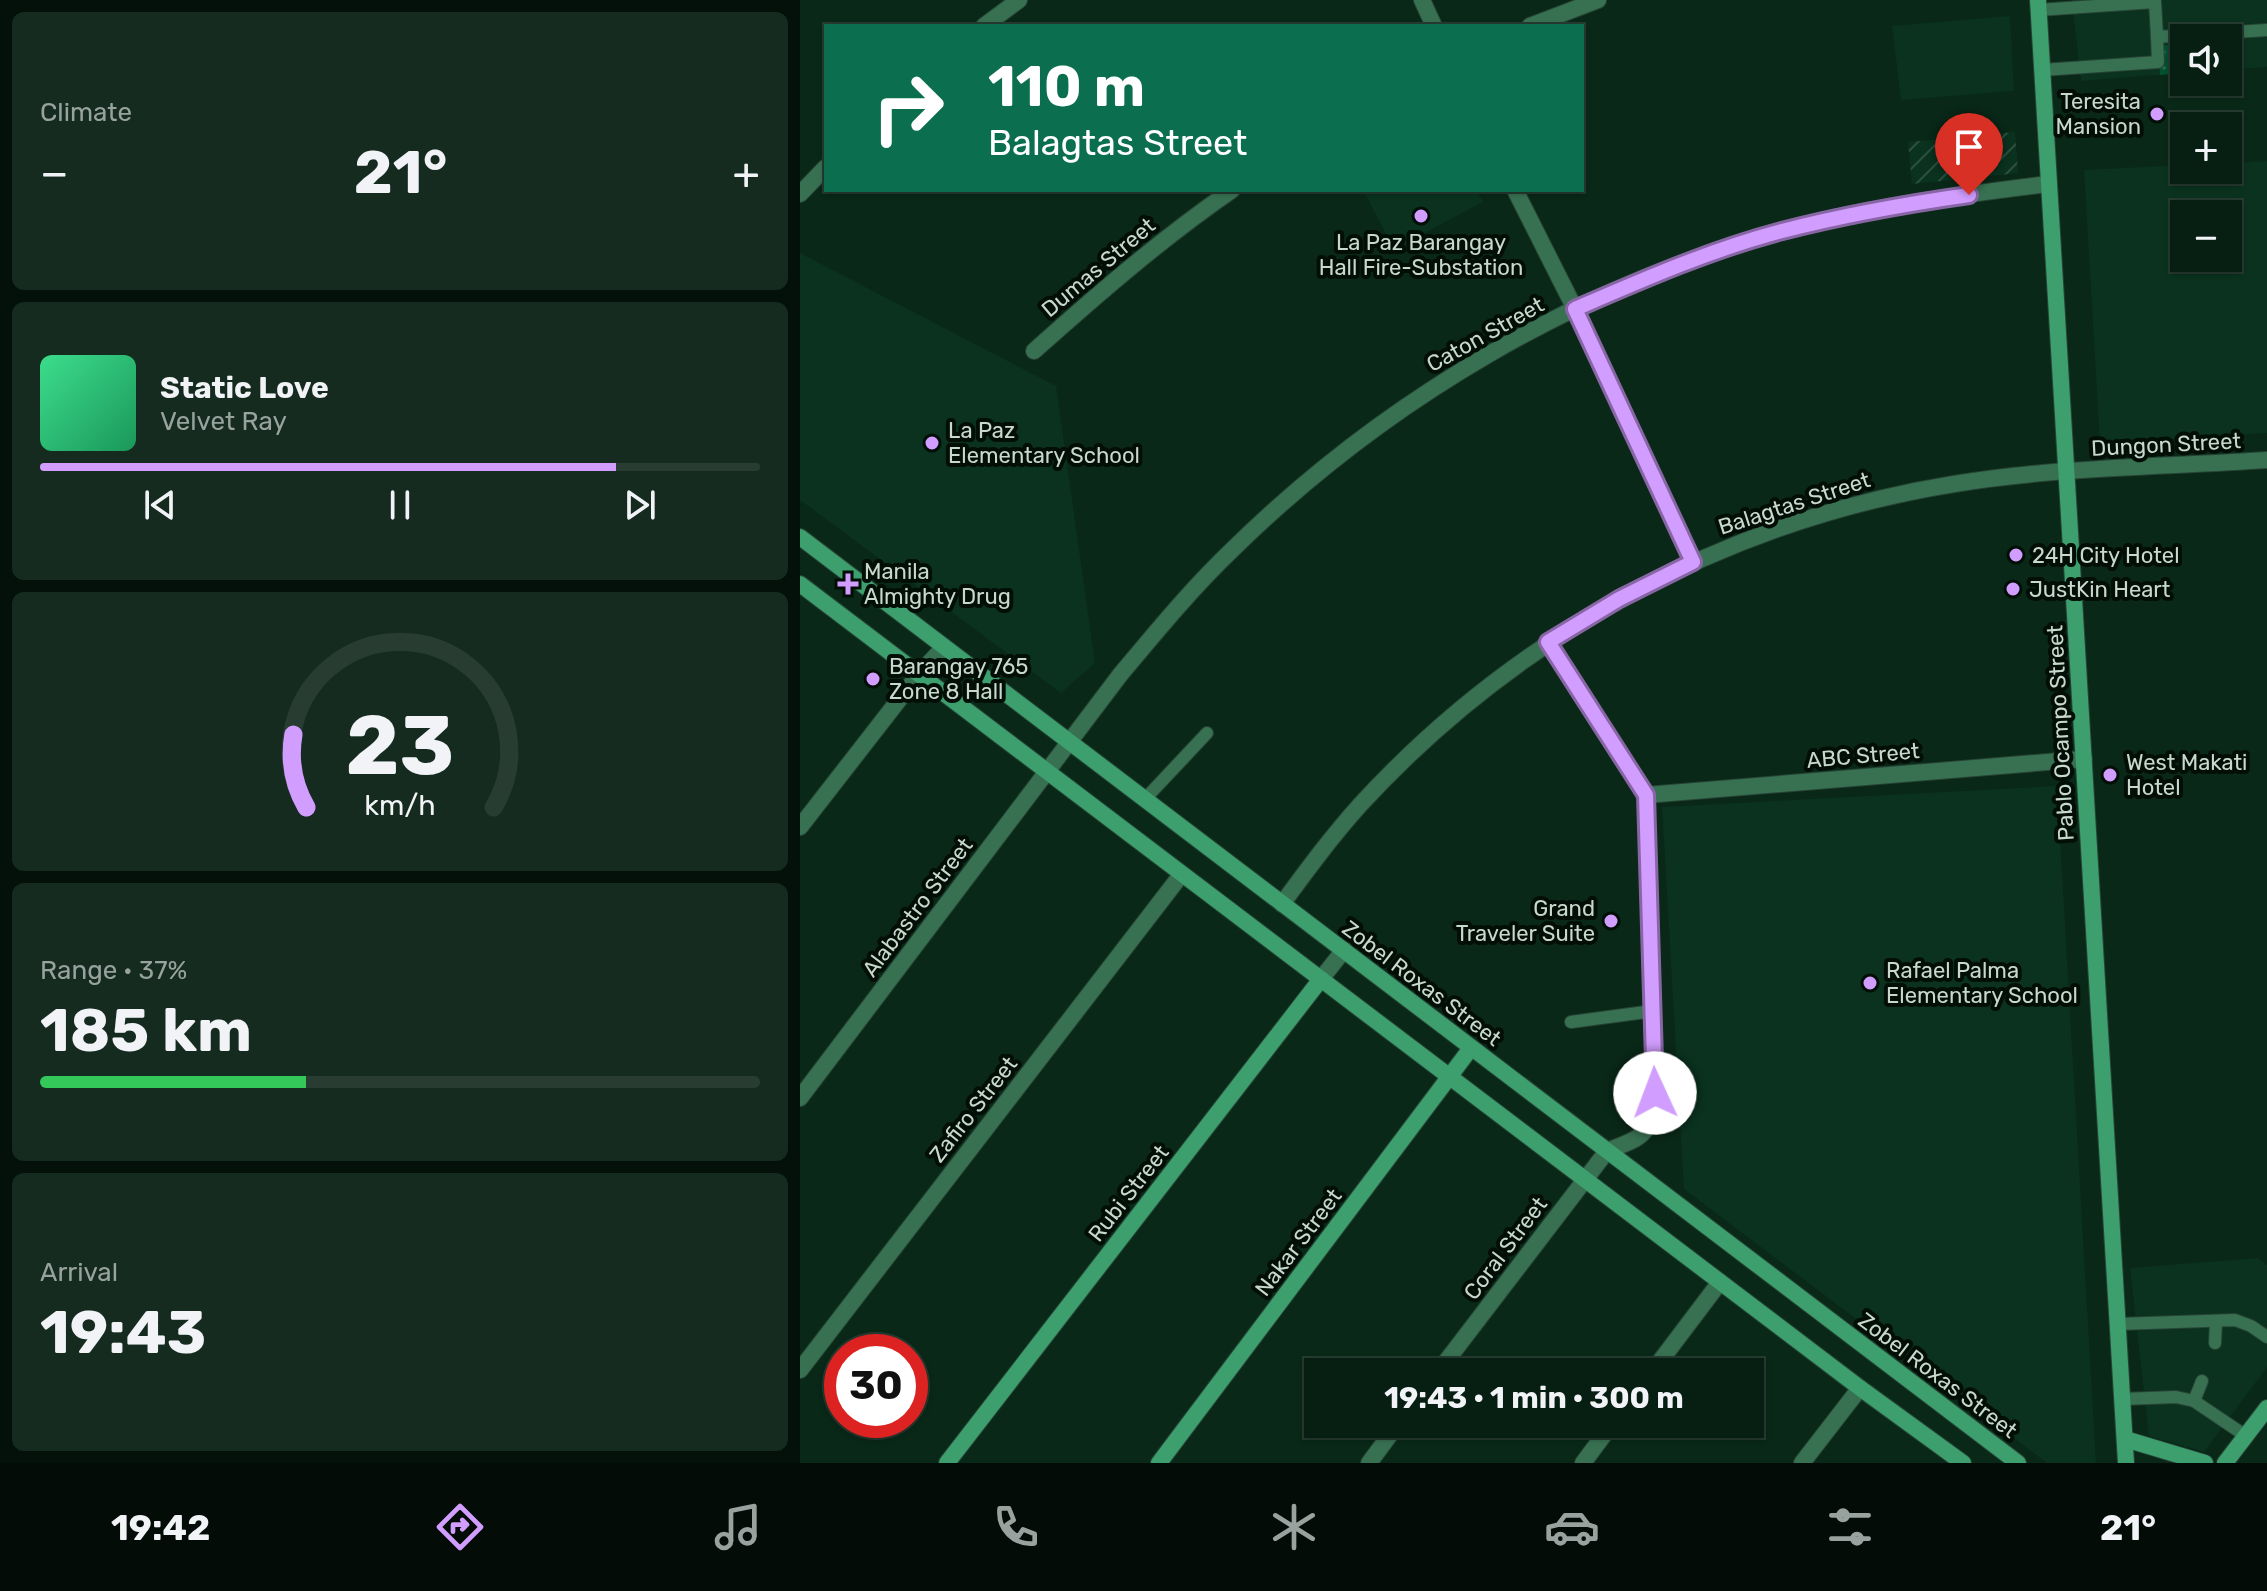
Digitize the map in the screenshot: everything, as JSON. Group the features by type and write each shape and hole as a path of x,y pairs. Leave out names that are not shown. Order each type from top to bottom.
{"main road":[{"name":"Pablo Ocampo Street","path":"2038,5 2126,1463"},
{"name":"Zobel Roxas Street","path":"802,542 2018,1463"},
{"path":"800,584 1181,875 1963,1463"},
{"name":"Rubi Street","path":"947,1463 1321,979"},
{"name":"Nakar Street","path":"1159,1463 1471,1048"},
{"path":"2225,1463 2267,1408"},
{"path":"2125,1439 2205,1463"}],"street":[{"path":"987,24 1019,0"},
{"path":"1422,0 1433,24"},
{"path":"1535,24 1598,0"},
{"path":"800,194 824,169"},
{"name":"Caton Street","path":"1071,743 1120,675 1174,610 1232,549 1294,492 1360,440 1428,391 1500,348 1575,309 1676,266 1780,231 1888,206 2048,184"},
{"name":"Dumas Street","path":"1034,351 1110,283 1189,219 1229,192"},
{"path":"1516,192 1575,309 1693,562"},
{"name":"Dungon Street","path":"2067,472 2267,460"},
{"name":"Balagtas Street","path":"1282,904 1359,806 1403,761 1485,688 1548,642 1619,599 1693,562 1796,522 1876,499 1957,483 2067,472"},
{"path":"1548,642 1646,795 1655,1093 1650,1127 1627,1144 1607,1151"},
{"path":"800,827 919,674 944,647"},
{"name":"Alabastro Street","path":"800,1098 1071,743"},
{"name":"ABC Street","path":"1646,795 2084,759"},
{"name":"Zafiro Street","path":"800,1370 1181,875"},
{"name":"Rubi Street","path":"1321,979 1344,950"},
{"name":"Coral Street","path":"1449,1358 1607,1151"},
{"path":"1663,1358 1720,1282"},
{"path":"1802,1463 1860,1388"},
{"path":"1369,1463 1388,1438"},
{"path":"1583,1463 1602,1438"}],"lane":[{"path":"2038,5 2155,2 2158,62 2042,70"},
{"path":"2157,37 2267,30"},
{"path":"1145,799 1207,733"},
{"path":"1571,1022 1653,1011"},
{"path":"2118,1324 2235,1320 2267,1337"},
{"path":"2215,1343 2216,1321"},
{"path":"2194,1401 2202,1381"},
{"path":"2123,1399 2176,1397 2194,1401 2246,1436"}],"shaded area":[{"path":"2072,0 2267,0 2267,67 2242,69 2242,24 2170,24 2170,74 2081,81"},
{"path":"2010,16 2014,91 1901,100 1892,26"},
{"path":"2170,45 2170,74 2160,75 2158,46"},
{"path":"2015,132 2018,173 1912,184 1908,142"},
{"path":"2267,161 2267,433 2100,443 2084,170 2170,166 2170,184 2242,184 2242,162"},
{"path":"1364,192 1477,192 1483,202 1394,249"},
{"name":"La Paz Elementary School","path":"800,253 1056,386 1095,663 1061,693 800,500"},
{"name":"Rafael Palma Elementary School","path":"2057,786 2096,1463 2047,1463 1684,1189 1662,807"},
{"path":"2258,1258 2267,1265 2267,1367 2204,1452 2149,1436 2130,1268"}],"place":[{"name":"Teresita Mansion","path":"2157,114"},
{"name":"La Paz Barangay Hall Fire-Substation","path":"1421,216"},
{"name":"La Paz Elementary School","path":"932,443"},
{"name":"24H City Hotel","path":"2016,555"},
{"name":"Manila Almighty Drug","path":"848,584"},
{"name":"JustKin Heart","path":"2013,589"},
{"name":"Barangay 765 Zone 8 Hall","path":"873,679"},
{"name":"West Makati Hotel","path":"2110,775"},
{"name":"Grand Traveler Suite","path":"1611,921"},
{"name":"Rafael Palma Elementary School","path":"1870,983"}],"route":[{"path":"1655,1093 1646,795 1548,642 1619,599 1693,562 1575,309 1676,266 1780,231 1888,206 1969,195"}]}
